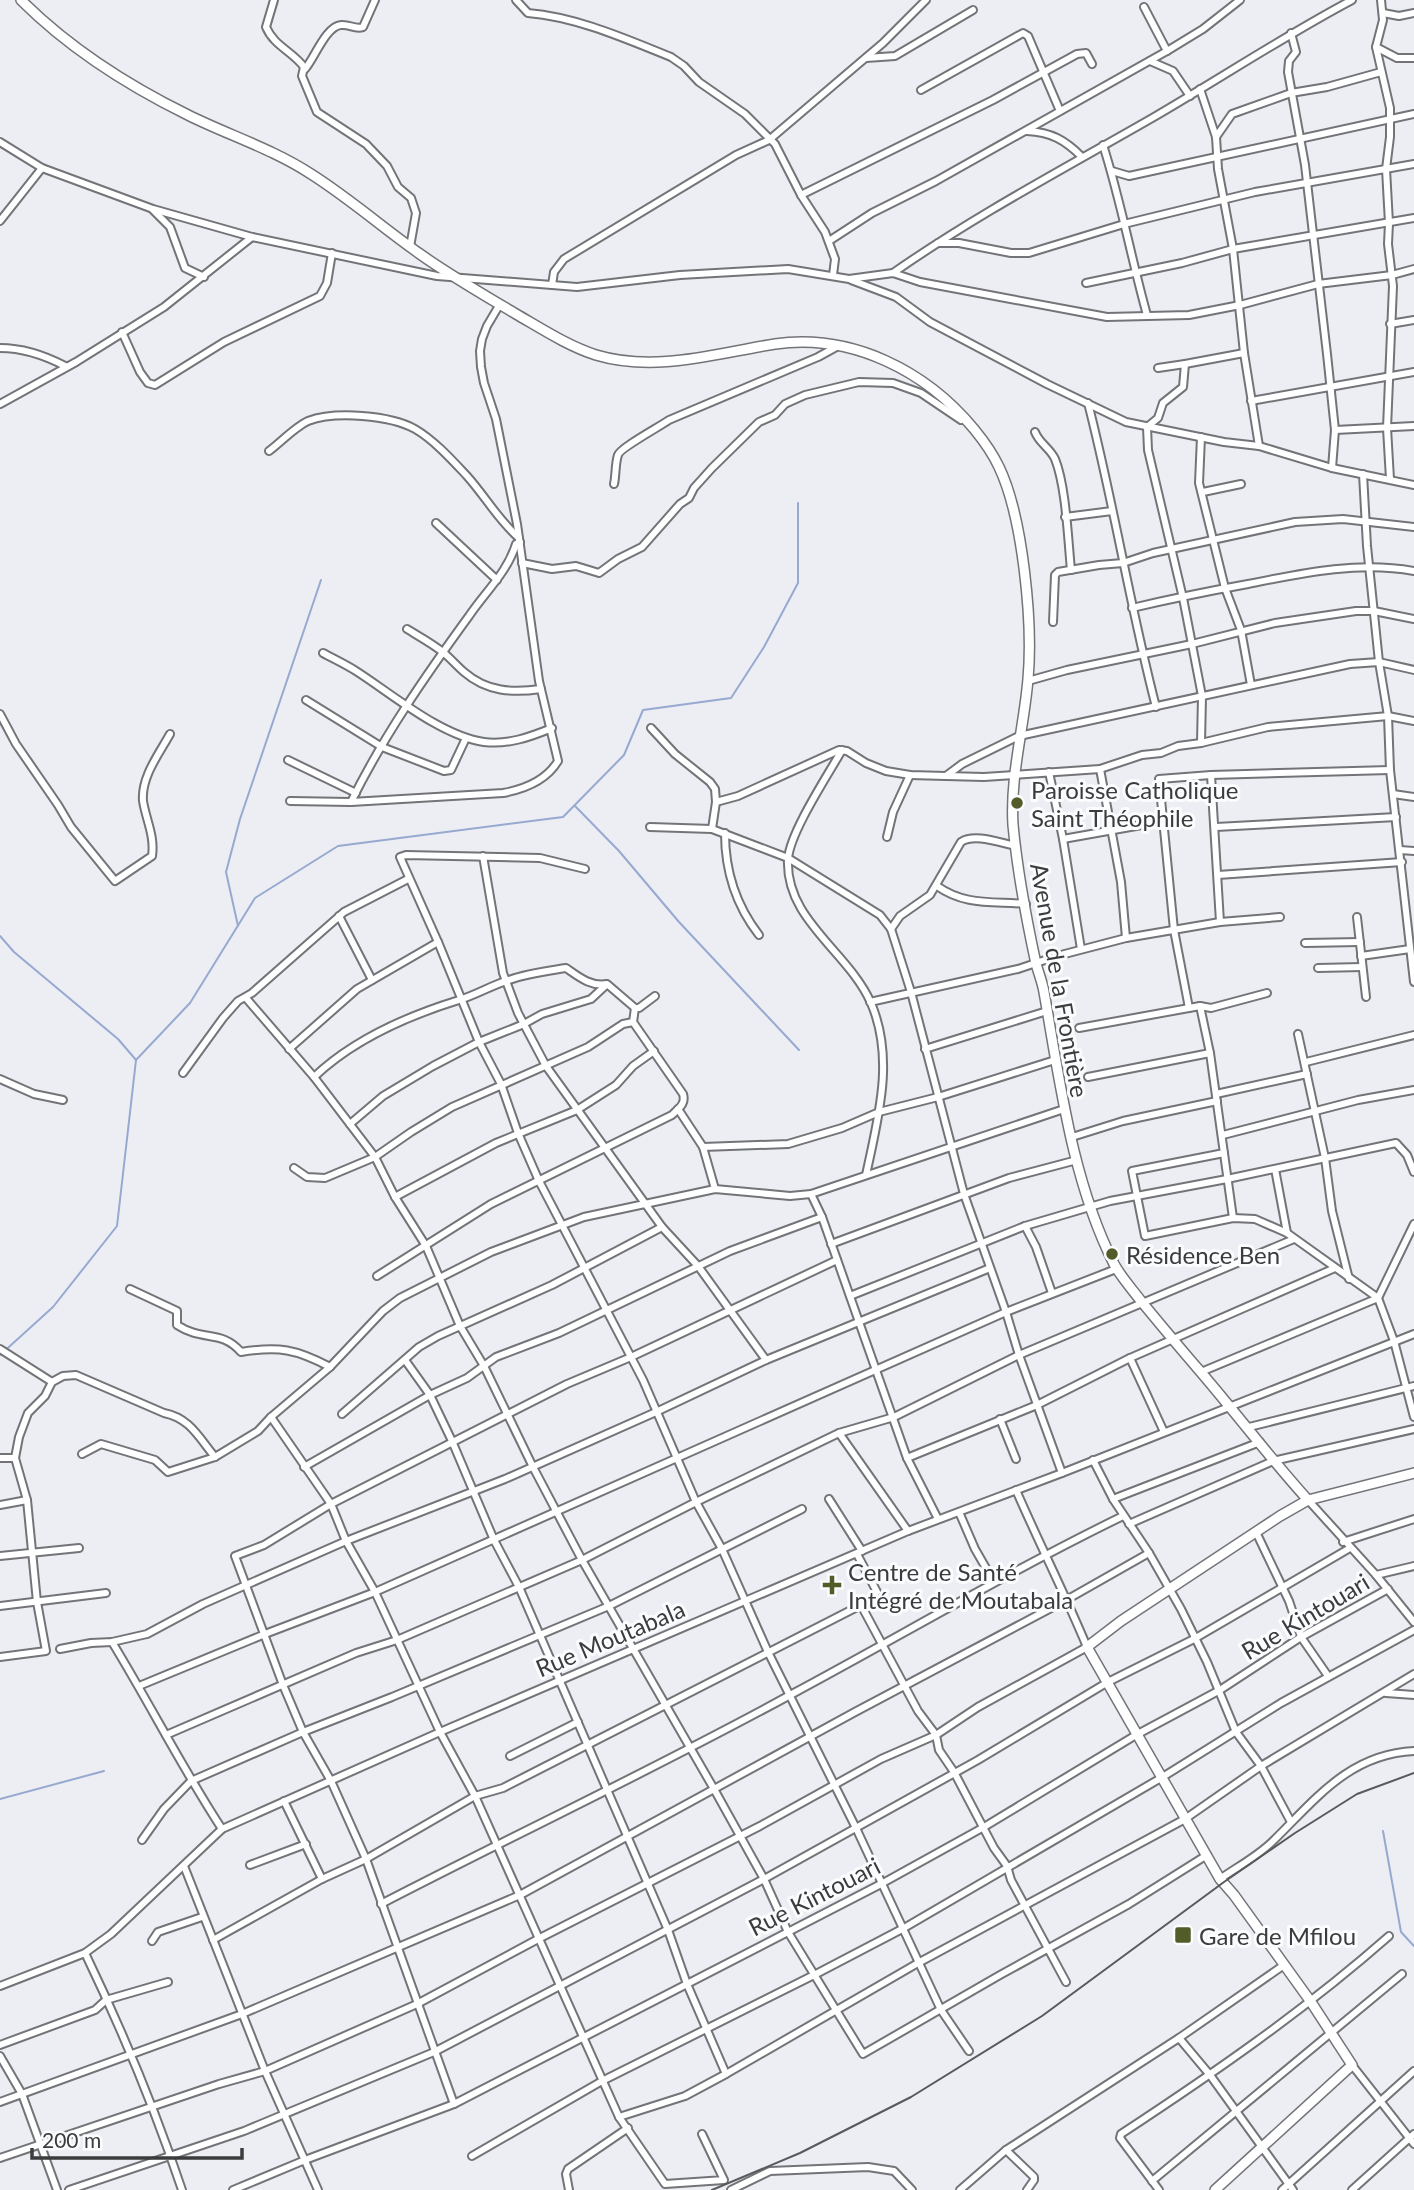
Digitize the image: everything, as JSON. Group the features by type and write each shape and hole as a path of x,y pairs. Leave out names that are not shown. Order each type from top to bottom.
{"street":[{"name":"Avenue de la Frontière","path":"21,0 71,43 127,83 309,172 458,279 563,341 611,359 667,362 693,360 780,343 808,342 838,346 870,354 911,372 935,389 974,429 999,466 1007,487 1019,541 1029,629 1028,681 1014,774 1016,846 1064,1109 1091,1208 1116,1269 1172,1340 1249,1427 1273,1461 1343,1542 1376,1575 1414,1622"},
{"path":"375,0 361,29 337,26 320,42 302,76 317,112 366,144 387,166 398,187 411,198 416,213 410,247"},
{"path":"516,0 528,13 546,14 568,20 671,57 699,82 745,114 779,151 801,195 822,226 835,259 833,275"},
{"path":"552,285 554,272 564,259 736,155 769,140 866,58 926,0"},
{"path":"829,241 872,213 936,181 1150,61 1203,29 1240,0"},
{"path":"1332,0 1336,8"},
{"path":"893,273 937,243 1190,96 1291,33 1352,0"},
{"path":"1381,0 1383,13 1376,47 1390,108 1386,169 1388,244 1392,275 1387,428 1390,479"},
{"path":"272,1 266,27 280,47 293,54 305,68"},
{"path":"1144,6 1167,51"},
{"path":"866,58 895,56 973,10"},
{"path":"1383,13 1399,16 1414,13"},
{"path":"921,90 1023,33 1028,36 1060,111"},
{"path":"1291,33 1296,52 1288,66 1307,181 1335,430 1332,468"},
{"path":"1376,47 1397,58 1414,58"},
{"path":"801,195 1044,74 1082,52 1086,53 1092,65"},
{"path":"1150,61 1173,71 1190,96"},
{"path":"1216,137 1232,114 1291,93 1327,87 1381,72"},
{"path":"1200,89 1216,137 1259,446"},
{"path":"1112,171 1129,176 1414,114"},
{"path":"1025,131 1042,131 1061,139 1082,157"},
{"path":"1,145 42,167 153,209 252,237 458,279 597,286 680,275 774,269 806,270 833,275 896,297 942,328 1126,422 1201,438 1259,446 1332,468 1414,485"},
{"path":"1103,145 1112,171 1147,315"},
{"path":"937,243 959,243 1011,253 1029,253 1125,224 1223,200 1307,181 1414,164"},
{"path":"0,220 42,167"},
{"path":"153,209 170,227 185,268 204,277"},
{"path":"1086,283 1136,274 1233,248 1414,218"},
{"path":"0,404 164,307 252,237"},
{"path":"122,332 140,372 148,383 155,385 224,342 320,296 327,283 332,253"},
{"path":"849,279 893,273 920,282 1107,317 1189,316 1318,284 1392,275 1414,269"},
{"path":"290,801 351,803 480,796 516,790 544,778 556,765 558,757 541,689 520,540 496,419 481,367 482,339 500,304"},
{"path":"1390,324 1414,320"},
{"path":"614,484 618,456 628,444 651,433 669,420 838,346"},
{"path":"0,348 20,348 65,366"},
{"path":"1158,368 1244,353"},
{"path":"1147,427 1158,418 1163,403 1183,387 1185,364"},
{"path":"1251,401 1414,372"},
{"path":"523,563 552,569 576,566 599,573 606,570 618,559 642,547 680,504 689,498 694,488 712,468 759,422 775,415 785,404 809,394 859,382 892,383 921,393 974,429"},
{"path":"1088,403 1156,707"},
{"path":"269,451 304,424 321,418 359,416 399,423 416,430 468,477 520,540"},
{"path":"1335,430 1414,426"},
{"path":"1147,427 1148,450 1183,598 1202,696 1201,743"},
{"path":"1035,432 1055,461 1071,570"},
{"path":"1201,438 1198,472 1226,588 1241,631 1251,685"},
{"path":"1363,474 1379,662 1388,716 1390,770 1411,919 1410,949 1414,982"},
{"path":"1203,492 1241,484"},
{"path":"1065,517 1112,511"},
{"path":"1053,622 1055,575 1058,572 1123,563 1295,522 1319,519 1414,527"},
{"path":"436,523 497,580"},
{"path":"351,803 408,706 509,564 520,540"},
{"path":"1132,608 1313,572 1370,566 1414,572"},
{"path":"1028,681 1077,667 1192,644 1241,631 1356,611 1374,611 1414,620"},
{"path":"407,629 444,652 466,674 481,684 516,692 541,689"},
{"path":"323,653 356,671 408,706 466,738 504,742 529,737 552,728"},
{"path":"946,776 962,764 1019,736 1350,664 1379,662 1414,670"},
{"path":"306,700 382,747 448,772 466,738"},
{"path":"0,714 16,744 71,827 115,881 152,856 152,832 143,790 170,734"},
{"path":"716,802 738,796 820,757 842,750 886,771 910,775 975,777 1100,769 1178,746 1268,727 1388,716 1414,721"},
{"path":"651,727 674,754 715,789 712,829"},
{"path":"842,750 794,836 788,858 790,886 801,910 854,974 870,1002 883,1048 884,1068 879,1112 866,1175"},
{"path":"288,760 356,793"},
{"path":"1100,769 1121,882 1126,938"},
{"path":"1189,1008 1174,930 1159,779 1390,770"},
{"path":"1049,772 1081,949"},
{"path":"887,836 892,812 910,775"},
{"path":"1212,775 1220,922"},
{"path":"1393,794 1414,797"},
{"path":"1216,827 1396,817"},
{"path":"1063,839 1164,821"},
{"path":"650,827 712,829 788,858 880,915 891,929 911,992 964,1194 1006,1312 1018,1355 1062,1473"},
{"path":"725,832 729,877 740,908 759,935"},
{"path":"891,929 900,916 930,895 965,839 1016,846"},
{"path":"1400,850 1414,851"},
{"path":"482,856 506,981 546,1066 604,1150 662,1227 698,1266 766,1360"},
{"path":"585,869 540,858 400,857 479,1042 501,1084 539,1181 631,1357 696,1502 722,1549 768,1652 856,1828 941,2010 969,2051"},
{"path":"1218,875 1402,862"},
{"path":"183,1073 238,1001 246,998 339,916 408,879"},
{"path":"937,886 963,900 1026,904"},
{"path":"339,916 372,980"},
{"path":"870,1002 1036,964 1126,938 1220,922 1280,916"},
{"path":"1357,917 1366,997"},
{"path":"289,1049 348,996 438,942"},
{"path":"1305,943 1360,942"},
{"path":"1361,956 1410,949"},
{"path":"1318,968 1362,967"},
{"path":"314,1077 346,1051 380,1032 439,1005 461,1000 506,981 535,972 566,968 597,986 607,984"},
{"path":"607,984 635,1008"},
{"path":"350,1124 383,1096 433,1066 542,1014 591,999 607,984"},
{"path":"1079,1028 1200,1006 1211,1008 1268,993"},
{"path":"635,1008 655,996"},
{"path":"246,998 314,1077 375,1157 395,1196 426,1245 438,1279 460,1325 484,1366 582,1560 741,1836 788,1931 863,2054 1156,1888 1207,1855"},
{"path":"1200,1006 1223,1135 1233,1218"},
{"path":"377,1276 491,1204 604,1150 672,1115 678,1109 684,1101 684,1094 633,1022 635,1008"},
{"path":"925,1049 1047,1012"},
{"path":"295,1168 307,1177 325,1178 375,1157 452,1107 588,1047 623,1024 633,1022"},
{"path":"1298,1034 1325,1158 1332,1211 1349,1279"},
{"path":"1306,1062 1414,1035"},
{"path":"395,1196 518,1133 576,1110 616,1084 633,1066 654,1051"},
{"path":"1088,1077 1210,1053"},
{"path":"703,1147 788,1144 842,1128 879,1112 938,1097 1055,1060"},
{"path":"1072,1137 1123,1121 1307,1074"},
{"path":"0,1079 34,1094 63,1100"},
{"path":"1223,1135 1358,1100 1414,1090"},
{"path":"678,1109 703,1147 715,1189"},
{"path":"82,1454 101,1444 155,1460 167,1472 215,1457 258,1431 330,1367 383,1311 400,1298 491,1252 563,1224 715,1189 796,1196 811,1194 1064,1109"},
{"path":"850,1296 1025,1226 1136,1196 1227,1180 1396,1143 1407,1155 1414,1172"},
{"path":"1224,1153 1133,1170 1146,1237 1233,1218 1255,1219 1287,1233 1378,1298 1411,1387 1414,1417"},
{"path":"831,1244 1009,1178 1077,1160"},
{"path":"1275,1169 1287,1233"},
{"path":"811,1194 822,1217 907,1458 938,1519"},
{"path":"304,1467 430,1395 467,1378 496,1357 559,1333 730,1251 822,1217"},
{"path":"1201,1372 1378,1298 1414,1224"},
{"path":"1025,1226 1036,1247 1052,1293"},
{"path":"342,1414 419,1347 460,1325 552,1285 662,1227"},
{"path":"166,1735 582,1560 839,1433 894,1417 1018,1355 1294,1239"},
{"path":"454,2104 366,1859 331,1781 303,1731 282,1685 236,1556 264,1545 331,1504 567,1384 631,1357 837,1260"},
{"path":"60,1649 147,1634 247,1584 346,1541 533,1467 766,1360 990,1268"},
{"path":"907,1458 1037,1405 1130,1357 1335,1268"},
{"path":"139,1686 375,1592 1006,1312 1116,1269"},
{"path":"130,1289 177,1311 177,1325 189,1333 227,1339 241,1352 277,1349 300,1352 330,1367"},
{"name":"Rue Moutabala","path":"0,1986 85,1953 111,1934 222,1829 559,1680 908,1531 1414,1334"},
{"path":"0,1349 52,1382"},
{"path":"1130,1357 1164,1432"},
{"path":"405,1360 430,1395 494,1540 519,1587 668,1930 687,1984 726,2074"},
{"path":"0,1657 46,1651 37,1602 27,1500 15,1458 25,1419 45,1396 52,1382 63,1376 76,1375 164,1413 176,1415 190,1426 215,1457"},
{"path":"1249,1427 1411,1387"},
{"path":"271,1417 331,1504 346,1541 375,1592 440,1732 475,1796 619,2117 665,2184 724,2180 702,2134"},
{"path":"1000,1419 1016,1459"},
{"path":"1129,1524 1273,1461 1414,1429"},
{"path":"839,1433 908,1531"},
{"path":"1113,1499 1260,1442"},
{"path":"0,1458 15,1458"},
{"path":"1093,1460 1123,1516 1170,1589 1220,1690 1236,1732 1261,1766 1291,1822"},
{"path":"0,2158 265,2071 417,2004 741,1836 881,1759 936,1735 978,1707 1087,1647 1121,1620 1308,1500 1414,1473"},
{"path":"1016,1490 1045,1556 1068,1599 1087,1647 1220,1879 1311,2002 1352,2066 1412,2139 1352,2190"},
{"path":"829,1499 860,1552 877,1592"},
{"path":"0,1505 27,1500"},
{"path":"142,1840 164,1810 191,1781 303,1731 609,1606 802,1509"},
{"path":"959,1512 975,1549 994,1582"},
{"path":"381,1903 606,1792 790,1695 994,1582 1123,1516"},
{"path":"1343,1542 1414,1519"},
{"path":"1256,1532 1283,1586 1301,1637 1328,1676"},
{"path":"0,1556 79,1548"},
{"path":"69,2190 244,2131 434,2052 764,1879 1108,1682 1194,1639 1350,1548"},
{"path":"0,2102 242,2014 520,1895 1149,1553"},
{"path":"1376,1575 1414,1566"},
{"name":"Rue Kintouari","path":"233,2190 454,2104 881,1884 984,1827 1136,1735 1220,1690 1301,1637 1388,1589"},
{"path":"0,1606 106,1593"},
{"path":"213,1940 322,1879 366,1859 475,1796 503,1788 861,1605 906,1684 918,1711 936,1735 939,1750 954,1772 994,1848 1007,1866 1011,1881 1066,1982"},
{"path":"472,2156 602,2081 904,1928 1161,1778 1328,1676 1414,1630"},
{"path":"112,1642 191,1781 222,1829"},
{"path":"619,2117 684,2096 726,2074 918,1963 1185,1819 1261,1766 1414,1674"},
{"path":"1384,1693 1414,1695"},
{"path":"510,1756 578,1722"},
{"path":"1220,1879 1271,1843 1320,1792 1349,1770 1382,1758 1414,1751"},
{"path":"284,1801 322,1879"},
{"path":"250,1865 306,1844"},
{"path":"184,1866 265,2071 318,2190"},
{"path":"152,1941 158,1932 202,1917"},
{"path":"1159,2190 1120,2138 1121,2134 1210,2075 1311,2002 1389,1936"},
{"path":"85,1953 131,2056 182,2190"},
{"path":"960,2190 1006,2150 1179,2038 1284,1965"},
{"path":"1152,2181 1402,1974 1397,1980"},
{"path":"0,2045 95,2010 106,2000 168,1982"},
{"path":"1179,2038 1210,2075 1290,2187"},
{"path":"0,2056 22,2094 57,2190"},
{"path":"1216,2190 1352,2066"},
{"path":"1282,2190 1290,2187 1414,2071"},
{"path":"569,2190 566,2174 568,2169 628,2128"},
{"path":"1006,2150 1034,2177 1027,2190"},
{"path":"731,2190 771,2171 868,2167 894,2171 912,2190"}],"waterway":[{"path":"0,1355 53,1307 117,1226 136,1060 190,1003 255,898 338,846 563,817 624,755 643,710 731,698 764,647 798,583 798,503"},
{"path":"238,926 226,872 240,819 321,580"},
{"path":"575,806 799,1050"},
{"path":"0,936 14,952 118,1039 136,1060"},
{"path":"0,1799 104,1771"},
{"path":"1383,1831 1401,1932 1414,1946"}],"railway":[{"path":"712,2190 800,2153 911,2097 1042,2016 1295,1833 1357,1794 1414,1773"}],"place":[{"name":"Paroisse Catholique Saint Théophile","path":"1017,803"},
{"name":"Résidence Ben","path":"1112,1254"},
{"name":"Centre de Santé Intégré de Moutabala","path":"832,1585"},
{"name":"Gare de Mfilou","path":"1183,1935"}]}
